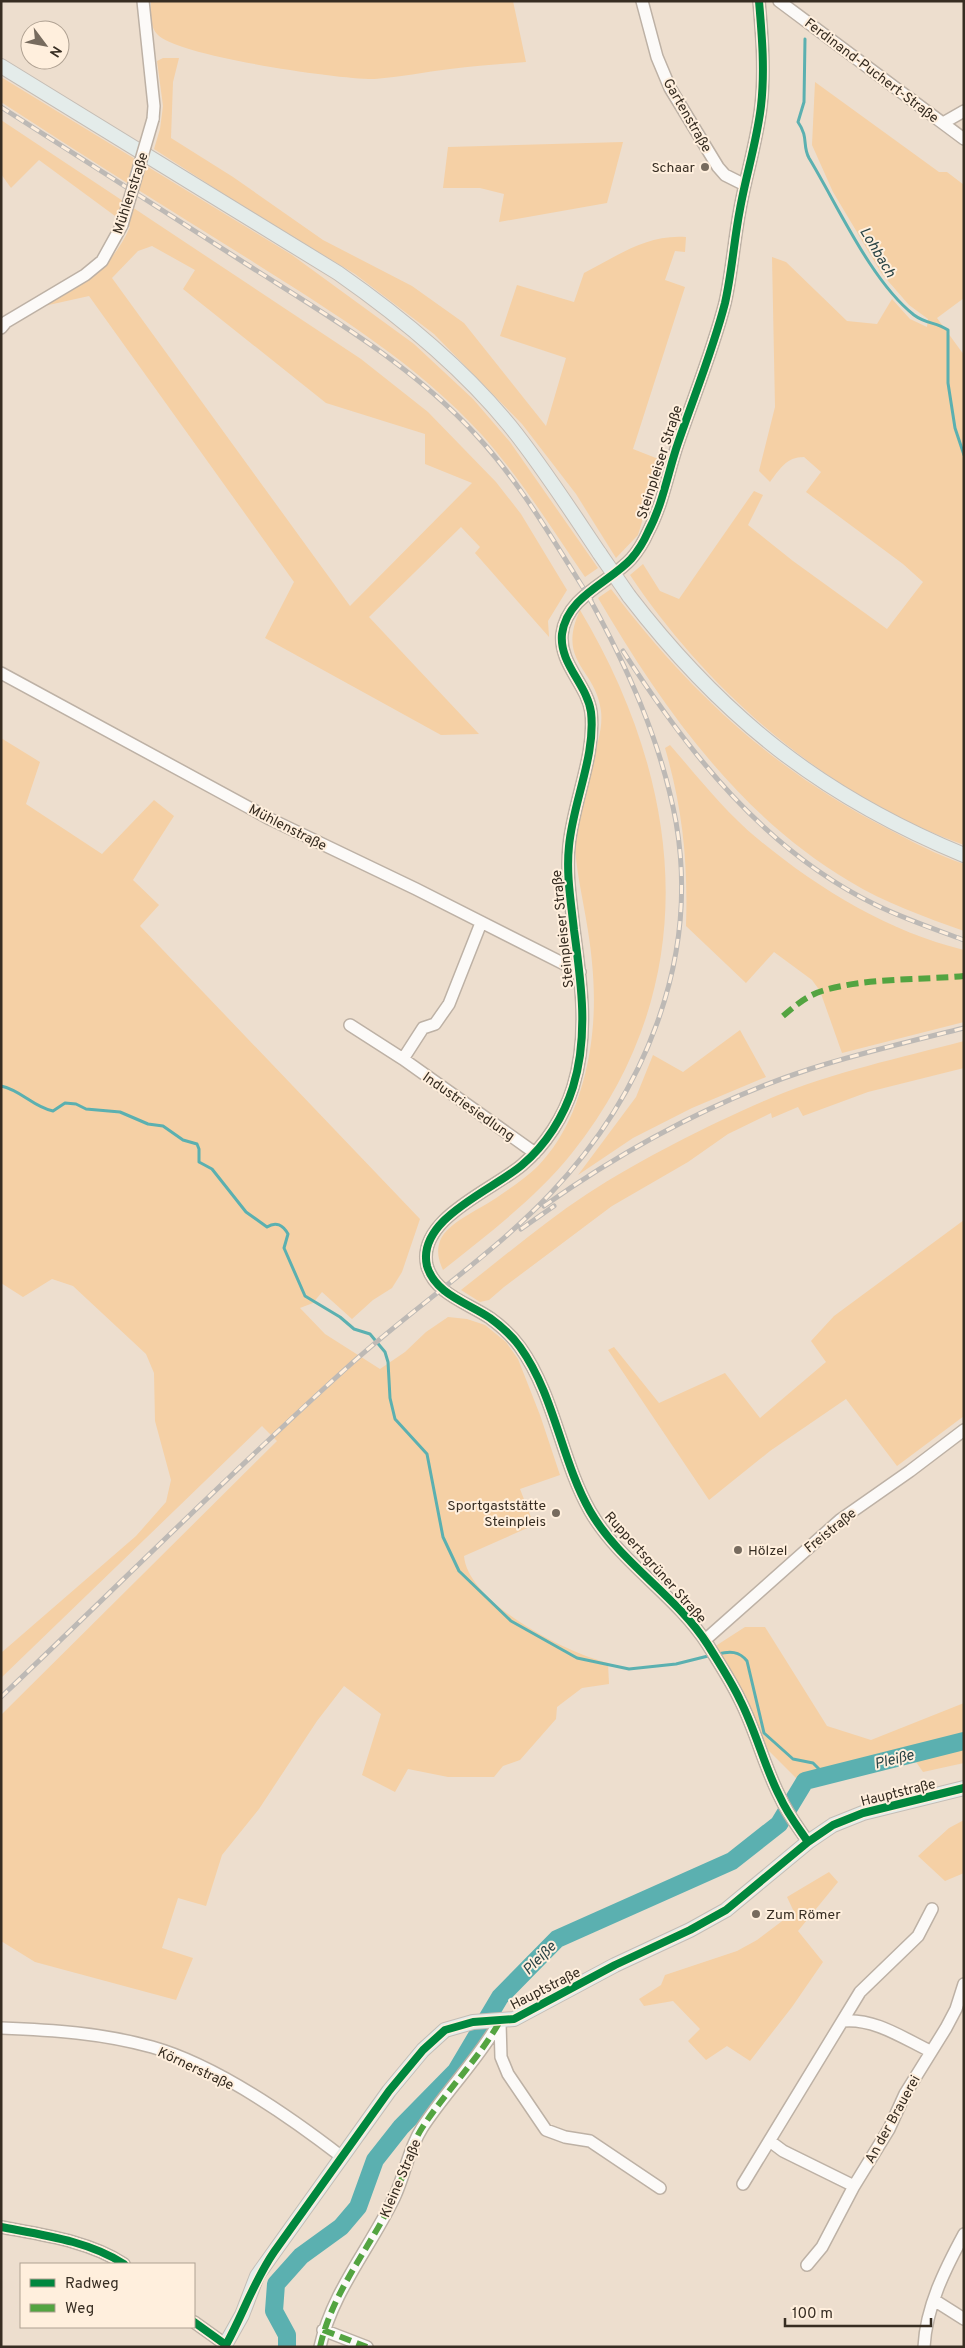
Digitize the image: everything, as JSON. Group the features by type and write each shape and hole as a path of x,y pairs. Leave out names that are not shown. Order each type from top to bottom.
{"main road":[{"path":"1,66 338,273 380,302 422,336 459,370 510,426 542,468 600,554 658,634 693,674 770,744 816,778 876,815 964,854"},
{"name":"Hauptstraße","path":"225,2346 242,2315 258,2276 389,2091 423,2050 445,2030 473,2022 514,2019 615,1965 690,1930 726,1910 808,1842 833,1825 863,1812 964,1788"}],"street":[{"name":"Mühlenstraße","path":"1,328 6,322 85,275 102,261 122,225 153,118 154,106 143,1"},
{"name":"Gartenstraße","path":"642,1 657,57 670,88 718,167 725,175 745,185"},
{"name":"Steinpleiser Straße","path":"434,1280 426,1260 426,1250 430,1236 438,1224 506,1178 535,1153 562,1114 574,1085 580,1048 582,1008 580,972 568,881 568,850 573,814 592,736 587,696 565,654 562,638 563,629 569,615 579,601 631,560 655,518 724,308 731,276 745,185 761,108 763,56 759,1"},
{"name":"Ferdinand-Puchert-Straße","path":"779,1 964,139"},
{"path":"943,123 964,111"},
{"name":"Mühlenstraße","path":"1,673 270,819 580,972"},
{"path":"402,1059 423,1028 435,1024 449,1004 481,923"},
{"name":"Industriesiedlung","path":"350,1026 402,1059 535,1153"},
{"name":"Ruppertsgrüner Straße","path":"434,1280 452,1297 494,1321 520,1347 532,1366 571,1471 587,1506 600,1528 695,1626 707,1643 741,1702 779,1796 808,1842"},
{"name":"Freistraße","path":"707,1643 840,1520 964,1430"},
{"path":"743,2184 754,2164 771,2142 860,1992 918,1936 932,1909"},
{"name":"An der Brauerei","path":"806,2265 822,2247 854,2186 889,2129 905,2094 946,2028 956,2009 964,1984"},
{"path":"843,2021 856,2020 882,2028 930,2051"},
{"path":"497,2021 501,2057 508,2074 546,2130 565,2137 590,2141 660,2188"},
{"name":"Kleine Straße","path":"320,2347 323,2330 338,2296 395,2197 409,2153 422,2128 485,2047 497,2021"},
{"name":"Körnerstraße","path":"1,2028 74,2031 143,2045 172,2054 208,2071 276,2109 342,2156"},
{"path":"771,2142 783,2151 854,2186"},
{"path":"1,2227 86,2246 109,2254 122,2263"},
{"path":"924,2346 925,2325 950,2259 964,2234"},
{"path":"934,2300 964,2319"},
{"path":"195,2323 225,2346"},
{"path":"323,2330 367,2347"}],"shaded area":[{"path":"151,1 513,1 526,62 459,68 375,79 296,71 225,58 170,42 154,30 151,18"},
{"path":"163,58 179,58 173,82 171,138 233,177 323,240 412,286 464,323 546,426 566,358 500,336 517,285 574,302 584,273 620,253 645,243 658,239 686,237 685,252 675,251 665,280 685,287 633,449 661,460 638,535 616,558 576,494 522,424 434,334 355,274 247,209 154,149 160,129 163,106 157,61"},
{"path":"1,77 292,255 414,344 473,399 510,442 598,568 585,577 510,469 482,435 429,384 340,318 1,102"},
{"path":"815,82 939,172 947,172 964,185 964,298 937,318 964,355 964,845 914,824 866,799 820,770 776,736 735,700 697,660 661,619 630,575 643,564 660,591 679,599 754,491 763,495 748,525 793,561 887,629 923,582 903,564 806,492 821,472 804,457 788,461 780,468 770,482 759,471 775,407 772,257 786,262 847,321 877,324 892,299 910,319 927,327 928,319 909,305 882,274 833,192 812,145"},
{"path":"1,120 361,359 428,412 496,482 521,514 567,590 548,621 549,637 475,553 480,547 461,527 369,617 479,734 441,735 265,638 294,582 89,296 44,306 84,283 105,265 122,242 130,227 39,160 11,188 1,174","holes":["152,246 195,270 183,289 326,403 425,434 425,464 472,483 350,606 112,278 138,251"]},
{"path":"623,142 607,203 499,222 504,194 480,188 443,188 448,147"},
{"path":"611,589 671,662 735,725 770,754 806,781 846,806 944,857 964,864 964,931 891,903 863,889 809,854 772,824 706,756 676,718 649,679 598,598"},
{"path":"580,610 615,677 642,745 659,815 666,884 661,954 645,1022 615,1089 572,1153 527,1200 443,1270 439,1260 438,1249 444,1234 466,1216 492,1201 524,1178 549,1154 573,1112 587,1066 592,1034 594,985 575,845 579,814 599,736 601,711 598,696 575,654 572,642"},
{"path":"1,738 40,762 26,804 102,854 154,800 174,816 133,880 159,905 140,926 420,1219 402,1272 392,1288 373,1300 352,1319 322,1292 313,1303 300,1308 325,1334 380,1369 405,1352 426,1332 448,1317 467,1319 485,1325 506,1342 518,1359 540,1415 560,1475 520,1489 534,1525 464,1556 470,1574 482,1591 500,1608 545,1637 568,1649 608,1663 609,1684 582,1688 557,1707 556,1719 520,1760 503,1766 494,1777 448,1777 408,1769 395,1792 362,1775 381,1714 344,1686 317,1721 259,1809 222,1855 206,1906 178,1898 162,1948 193,1958 176,2000 35,1962 1,1941 1,1715 277,1441 262,1426 1,1678 1,1653 136,1536 166,1502 171,1480 155,1421 154,1373 146,1354 73,1286 52,1279 23,1297 1,1283"},
{"path":"670,745 712,794 746,829 829,891 881,920 908,932 964,950 964,1022 842,1053 820,991 812,980 774,952 746,983 686,926 686,880 683,836 676,793 665,748"},
{"path":"740,1030 766,1077 692,1108 633,1138 578,1175 636,1097 653,1055 683,1072"},
{"path":"964,1041 964,1068 868,1092 803,1116 798,1107 772,1118 771,1113 728,1134 688,1162 612,1206 489,1300 480,1302 461,1290 587,1194 653,1155 701,1130 794,1089 867,1066"},
{"path":"964,1220 964,1416 897,1466 846,1399 770,1451 709,1500 608,1350 614,1347 659,1403 725,1373 760,1418 826,1362 811,1341 834,1316"},
{"path":"745,1627 765,1627 827,1726 871,1740 964,1703 964,1763 923,1772 912,1756 797,1779 766,1748 747,1699 714,1647"},
{"path":"964,1820 964,1873 945,1881 918,1856 949,1828"},
{"path":"829,1872 838,1882 798,1931 823,1962 792,2007 750,2061 727,2046 706,2060 688,2041 700,2029 673,2001 644,2006 639,1999 661,1985 665,1975 737,1951 757,1940 794,1912 787,1897"}],"waterway":[{"name":"Lohbach","path":"805,39 804,102 798,122 803,133 807,153 856,242 884,283 914,315 948,330 948,383 955,428 964,455"},
{"path":"1,1086 15,1091 39,1106 53,1111 65,1103 76,1104 86,1109 120,1112 148,1124 163,1126 183,1140 197,1144 199,1162 212,1169 246,1212 267,1227 276,1224 284,1228 288,1234 284,1248 305,1296 340,1317 354,1329 370,1334 385,1352 388,1362 390,1398 395,1419 427,1454 443,1537 459,1571 511,1621 577,1658 629,1669 676,1664 712,1655"},
{"path":"718,1654 734,1653 741,1655 747,1661 764,1733 793,1759 813,1763 825,1775"},
{"name":"Pleiße","path":"287,2347 287,2335 274,2311 276,2284 301,2256 341,2227 358,2207 375,2160 401,2127 456,2071 500,1997 557,1939 732,1861 779,1824 805,1781 964,1741"}],"railway":[{"path":"1,107 319,310 375,348 428,389 494,455 524,495 591,600"},
{"path":"1,1697 307,1404 352,1363 478,1260 527,1217 550,1194 583,1155 613,1114 638,1069 657,1023 671,974 680,924 681,874 676,822 670,792 652,733 629,676 587,594"},
{"path":"623,651 674,726 702,762 764,828 799,857 836,883 887,910 964,940"},
{"path":"544,1206 606,1165 639,1146 740,1095 829,1063 964,1028"},
{"path":"521,1229 554,1206"}],"marked path":[{"path":"783,1016 811,996 838,987 873,982 964,976"},
{"path":"320,2347 333,2308 342,2289 394,2198 417,2136 431,2114 482,2049 500,2021"},
{"path":"323,2330 367,2347"}],"cycle path":[{"path":"759,1 763,67 761,106 740,209 725,303 715,338 678,443 658,510 645,539 622,568 580,600 565,621 562,634 562,645 565,655 588,702 592,728 587,762 571,829 568,856 569,888 582,1008 581,1048 578,1068 565,1109 546,1139 522,1165 459,1207 445,1220 433,1234 427,1249 427,1266 431,1276 445,1291 490,1318 506,1331 520,1347 542,1386 572,1471 590,1511 602,1530 632,1563 680,1610 708,1645 733,1686 746,1712 769,1773 783,1803 808,1842"},
{"path":"195,2323 226,2345 260,2274 274,2252 389,2091 423,2050 445,2030 473,2022 514,2019 615,1965 690,1930 726,1910 808,1842 833,1825 863,1813 964,1788"},
{"path":"1,2227 81,2244 122,2263"}],"place":[{"name":"Schaar","path":"705,167"},
{"name":"Sportgaststätte Steinpleis","path":"556,1513"},
{"name":"Hölzel","path":"738,1550"},
{"name":"Zum Römer","path":"756,1914"}]}
